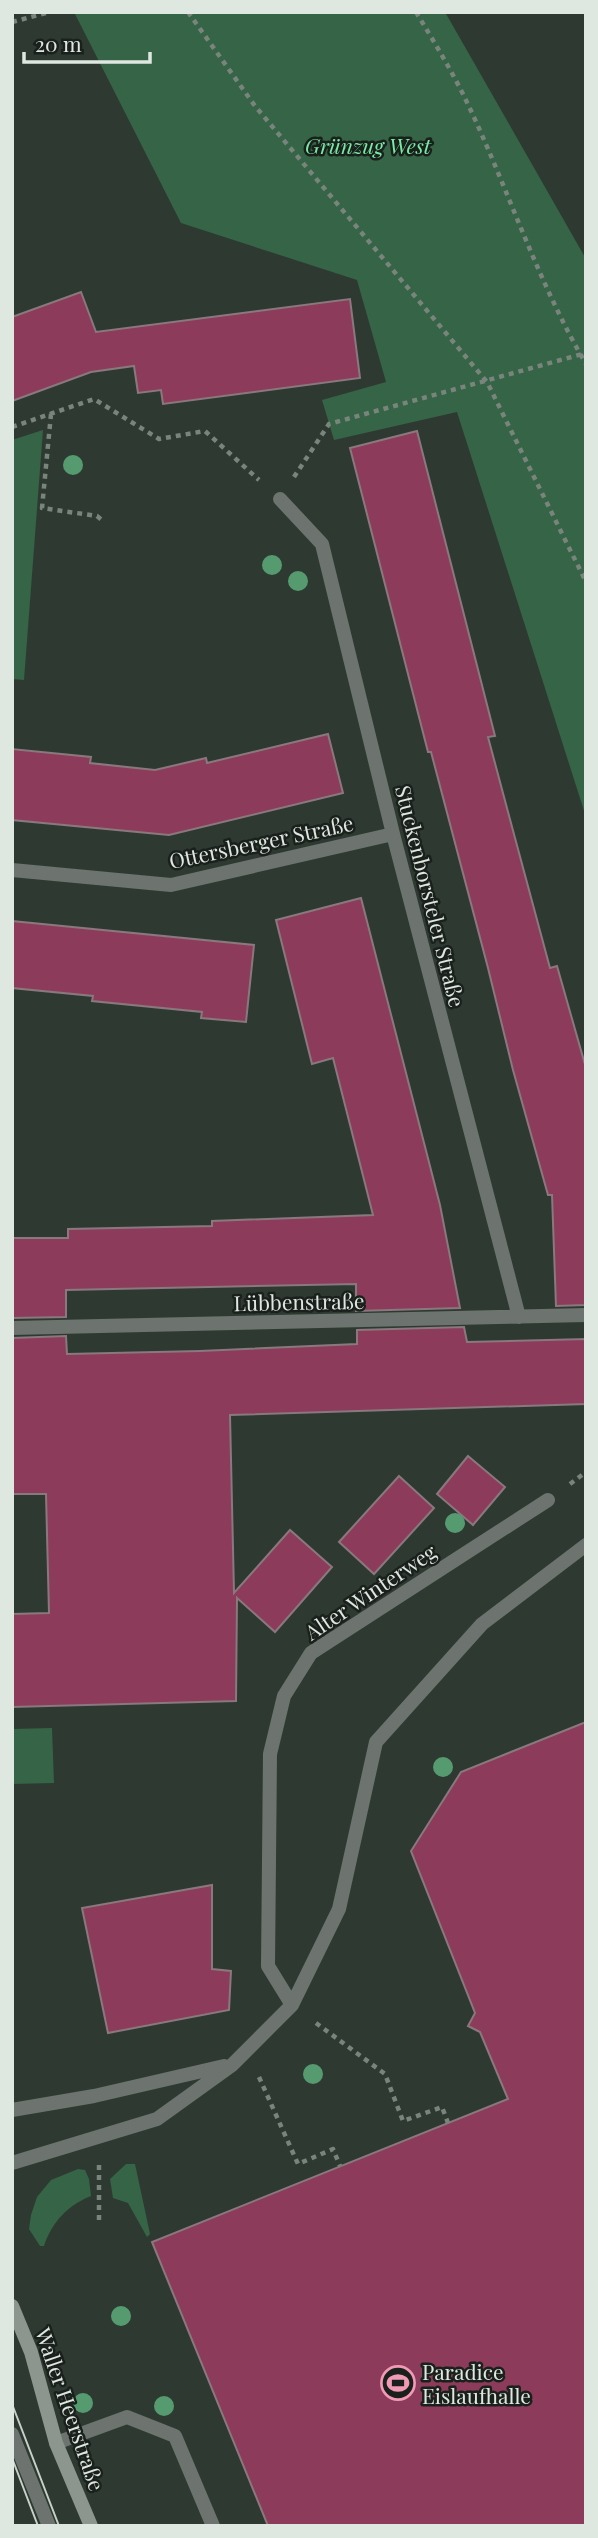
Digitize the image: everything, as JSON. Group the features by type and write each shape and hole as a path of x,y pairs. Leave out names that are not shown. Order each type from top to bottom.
{"main road":[{"name":"Waller Heerstraße","path":"12,2306 31,2352 56,2443 91,2526"}],"street":[{"name":"Stuckenborsteler Straße","path":"280,499 322,544 393,834 519,1317"},
{"name":"Ottersberger Straße","path":"12,870 171,885 393,834"},
{"name":"Lübbenstraße","path":"12,1328 586,1315"},
{"name":"Alter Winterweg","path":"292,2006 268,1966 270,1754 284,1696 311,1653 548,1500"},
{"path":"12,2163 157,2119 232,2065 292,2006 339,1909 376,1742 482,1624 586,1545"},
{"path":"12,2110 94,2096 232,2065"},
{"path":"56,2443 127,2417 175,2436 213,2526"},
{"path":"12,2434 49,2526"}],"path":[{"path":"12,22 50,12"},
{"path":"188,12 256,107 487,382 586,582"},
{"path":"416,12 463,96 553,303 583,354 586,364"},
{"path":"12,427 94,399 159,439 205,431 280,499 329,424 583,354"},
{"path":"51,414 42,508 97,516 103,521"},
{"path":"292,2006 385,2074 403,2121 442,2107 448,2123"},
{"path":"245,2051 269,2095 298,2164 333,2149 340,2166"},
{"path":"99,2220 100,2138"}],"green space":[{"name":"Grünzug West","path":"74,12 445,12 586,259 586,817 457,412 334,440 322,400 386,382 357,280 181,223"},
{"path":"43,430 24,680 12,679 12,440"},
{"path":"52,1728 54,1783 12,1784 12,1729"},
{"path":"126,2164 135,2164 150,2234 147,2237 128,2203 113,2198 110,2179"},
{"path":"78,2169 85,2170 91,2196 62,2215 51,2229 44,2246 40,2246 29,2229 37,2197 51,2180"}],"building":[{"path":"81,292 96,332 350,299 360,378 163,404 161,390 138,393 134,366 91,372 12,401 12,317"},
{"path":"417,431 495,736 488,737 550,968 557,966 586,1068 586,1305 556,1306 552,1195 548,1195 513,1070 350,448"},
{"path":"328,734 343,793 169,835 12,820 12,749 91,757 90,763 155,770 206,758 207,763"},
{"path":"361,898 440,1205 460,1308 356,1311 356,1284 66,1290 66,1317 12,1318 12,1238 68,1238 68,1229 212,1226 212,1221 373,1215 333,1058 312,1064 276,920"},
{"path":"12,921 254,945 246,1022 201,1018 202,1012 92,1001 93,996 12,988"},
{"path":"464,1327 467,1342 586,1339 586,1404 230,1415 234,1593 290,1530 332,1567 275,1632 237,1598 236,1701 12,1707 12,1614 49,1613 46,1494 12,1494 12,1338 66,1336 67,1354 200,1351 357,1344 357,1330"},
{"path":"468,1456 505,1487 473,1525 437,1494"},
{"path":"399,1476 434,1508 374,1574 339,1542"},
{"name":"Paradice Eislaufhalle","path":"586,1722 586,2526 268,2526 152,2242 508,2099 480,2032 468,2026 475,2013 411,1851 461,1772"},
{"path":"212,1885 212,1969 231,1971 229,2010 108,2033 82,1908"}],"tram line":[{"path":"12,2404 59,2526"},
{"path":"12,2458 38,2526"}],"place":[{"name":"Paradice Eislaufhalle","path":"398,2383"}]}
